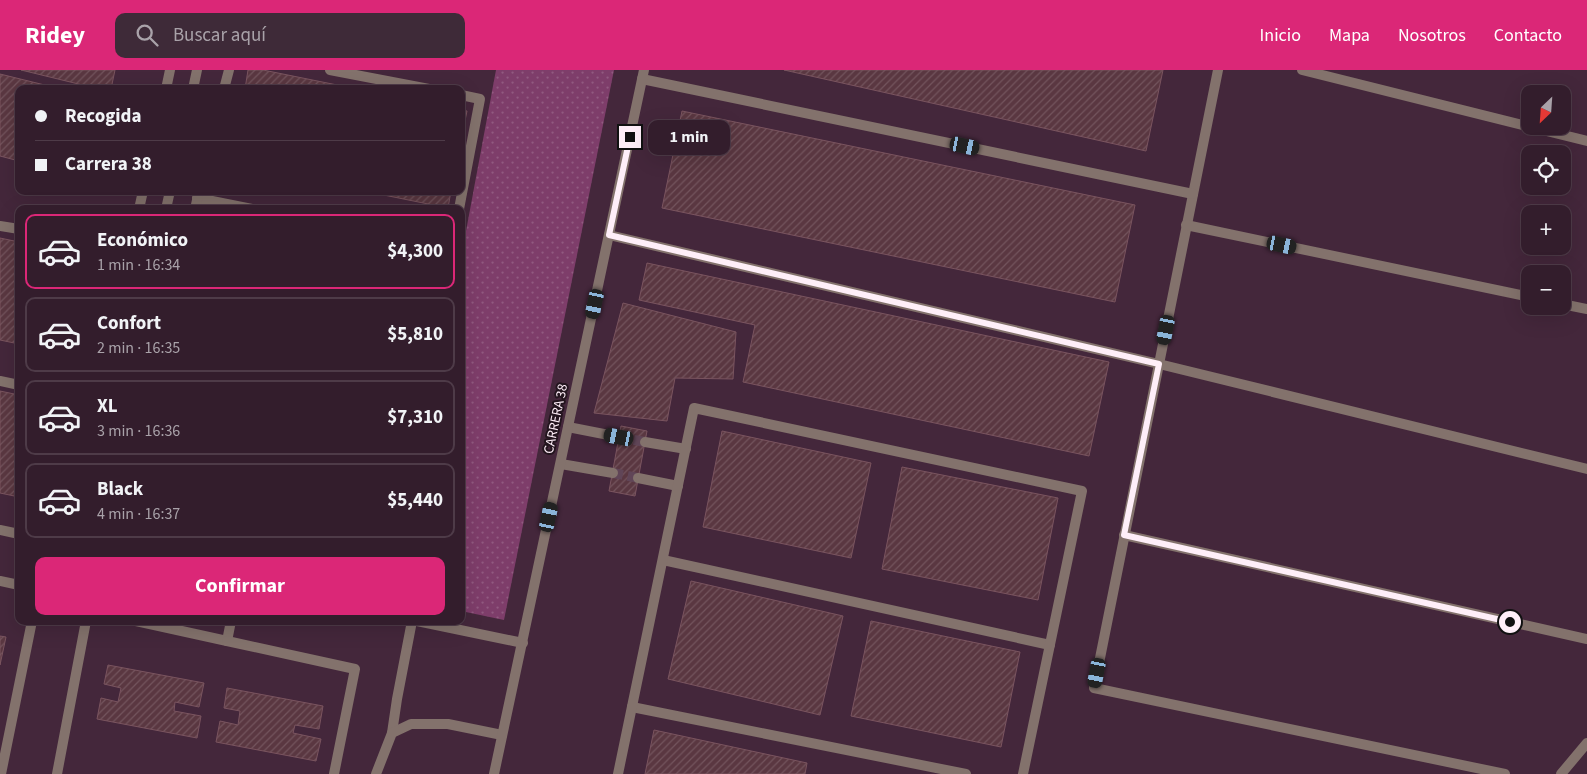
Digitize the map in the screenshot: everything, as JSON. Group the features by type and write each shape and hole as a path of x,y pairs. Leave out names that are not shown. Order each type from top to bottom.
{"street":[{"path":"167,85 170,70"},
{"path":"194,85 197,70"},
{"path":"225,85 228,70"},
{"path":"330,70 407,85"},
{"path":"1218,70 1094,688 1505,774"},
{"path":"1302,70 1587,141"},
{"path":"643,74 1193,194"},
{"name":"CARRERA 38","path":"494,774 643,74"},
{"path":"465,96 480,99 465,178"},
{"path":"197,199 230,205"},
{"path":"1186,225 1521,295"},
{"path":"0,226 15,228"},
{"path":"609,235 1159,364 1587,469"},
{"path":"1571,306 1587,310"},
{"path":"0,381 15,384"},
{"path":"618,774 694,408 1082,491 1023,774"},
{"path":"568,427 619,437"},
{"path":"645,442 686,450"},
{"path":"561,464 613,473"},
{"path":"638,478 678,486"},
{"path":"0,530 15,533"},
{"path":"1124,535 1587,639"},
{"path":"663,560 1050,645"},
{"path":"0,581 15,584"},
{"path":"1,774 31,625"},
{"path":"57,774 85,625"},
{"path":"154,625 356,669 334,774"},
{"path":"227,641 230,625"},
{"path":"376,774 392,733 411,625"},
{"path":"436,625 523,643"},
{"path":"632,707 966,774"},
{"path":"392,733 411,724 448,724 502,735"},
{"path":"1561,774 1587,742"}],"shaded area":[{"path":"496,70 614,70 504,620 465,612 465,237"}],"building":[{"path":"21,70 115,70 112,85 83,85"},
{"path":"248,70 263,70 337,85 246,85"},
{"path":"784,70 1163,70 1146,151"},
{"path":"0,74 45,85 15,85 15,160 0,156"},
{"path":"682,111 1135,205 1115,302 662,208"},
{"path":"384,195 450,195 449,205 433,205"},
{"path":"0,238 15,241 15,343 0,340"},
{"path":"647,263 1109,362 1089,456 743,382 755,325 639,300"},
{"path":"623,303 736,332 733,379 675,378 667,421 594,413"},
{"path":"0,391 15,394 15,496 0,493"},
{"path":"621,426 647,431 635,496 609,491"},
{"path":"722,431 871,463 851,558 703,527"},
{"path":"902,467 1058,498 1038,600 882,569"},
{"path":"691,581 843,616 820,715 668,679"},
{"path":"871,621 1020,652 1001,747 851,716"},
{"path":"0,636 6,637 0,665"},
{"path":"108,665 204,683 199,707 175,702 174,711 201,716 197,738 97,719 101,698 118,702 121,688 104,684"},
{"path":"227,688 323,706 319,729 295,725 293,733 321,739 316,761 216,742 220,721 238,725 240,711 224,708"},
{"path":"654,730 807,763 805,774 645,774"}],"tunnel":[{"path":"619,437 645,442"},
{"path":"613,473 638,478"}],"route":[{"path":"630,137 609,235 1159,364 1124,535 1510,622"}]}
